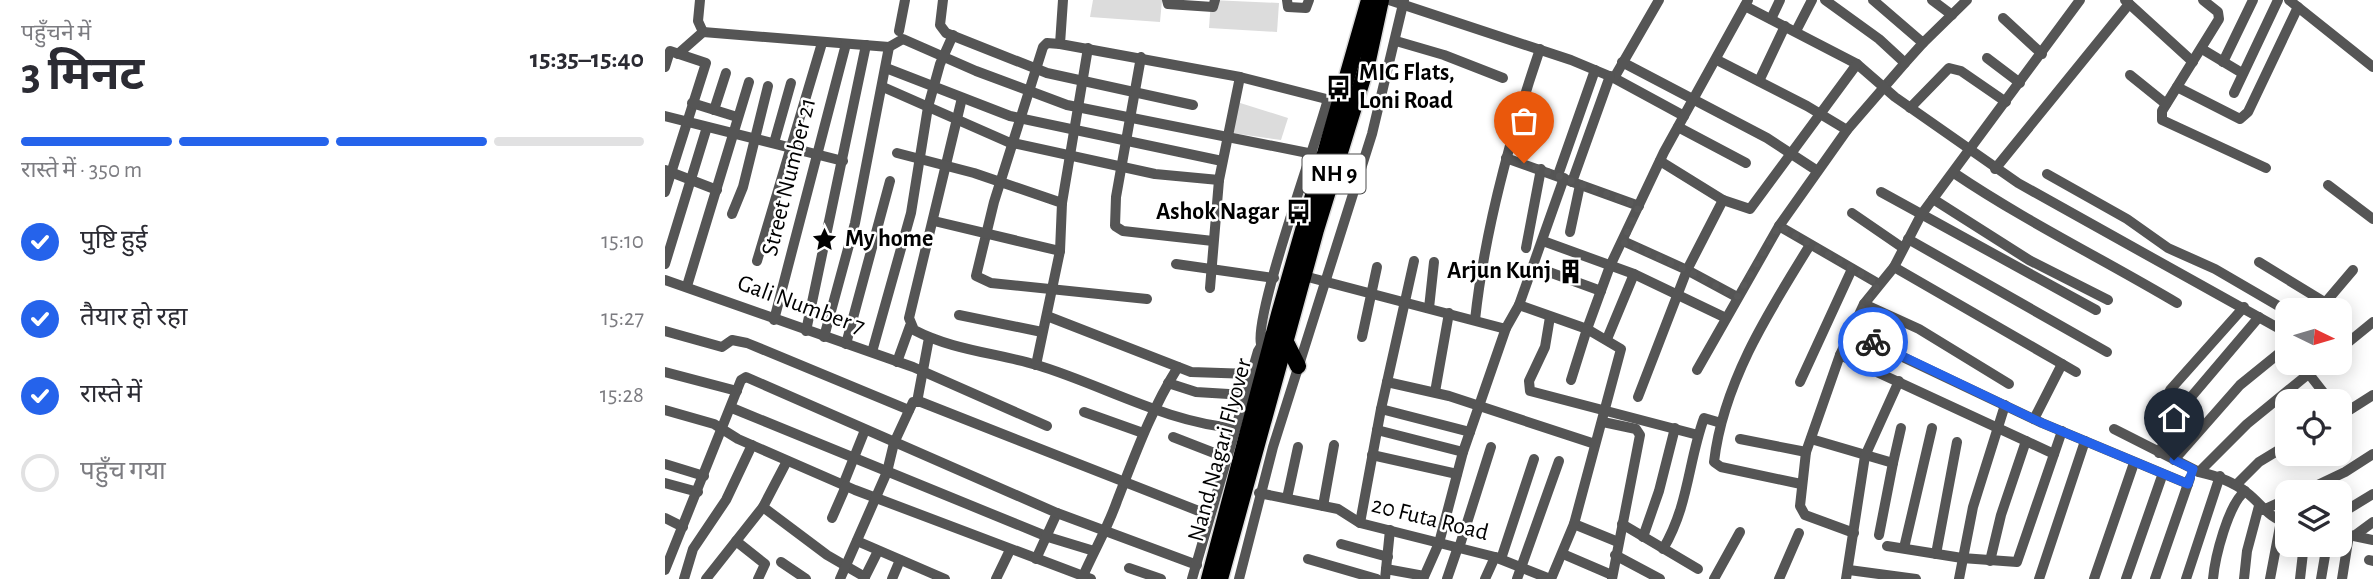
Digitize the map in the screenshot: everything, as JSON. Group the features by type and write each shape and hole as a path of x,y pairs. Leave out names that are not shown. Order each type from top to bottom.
{"highway":[{"name":"NH 9","path":"1280,337 1304,276 1359,90 1377,1"},
{"name":"NH 9","path":"1280,337 1335,101 1377,1"},
{"name":"Nand Nagari Flyover","path":"1220,579 1280,337"},
{"path":"1280,337 1298,366"},
{"name":"Nand Nagari Flyover","path":"1209,579 1273,364"}],"street":[{"path":"700,0 698,21 703,32"},
{"path":"898,31 905,0"},
{"path":"943,0 940,25 942,30 953,36 1037,69 1082,82 1193,105"},
{"path":"1060,44 1063,0"},
{"path":"1167,0 1168,4 1188,3 1213,7 1215,0"},
{"path":"1287,0 1288,7 1306,8 1309,0"},
{"path":"1390,530 1385,574 1423,578 1439,543 1463,452 1481,407 1506,328 1519,305 1611,77 1658,0"},
{"path":"1771,19 1780,0"},
{"path":"1796,31 1812,0"},
{"path":"1825,0 1879,39 1905,63"},
{"path":"1873,0 1923,43"},
{"path":"1932,0 1952,15"},
{"path":"1697,370 1779,226 1816,170 1883,86 1966,0"},
{"path":"1854,533 1805,515 1801,506 1806,452 1840,355 1864,303 1894,268 1921,215 1971,151 2080,0"},
{"path":"2203,0 2219,16 2161,116 2166,124 2266,168"},
{"path":"2223,62 2253,0"},
{"path":"2234,93 2278,0"},
{"path":"1377,1 1404,2 1540,49 1611,77 1684,116"},
{"path":"1252,579 1240,577 1259,493 1382,96 1404,2"},
{"path":"1995,169 2127,2 2193,62"},
{"path":"1571,380 1610,266 1660,161 1747,3 1771,19 1857,64 1910,108 1995,169 2275,326"},
{"path":"2177,87 2240,119 2248,112 2294,4 2373,67"},
{"path":"2003,18 2042,54"},
{"path":"1759,81 1785,26"},
{"path":"678,54 703,32 889,47 903,39 944,58 1078,107 1313,155"},
{"path":"872,352 911,213 928,107 953,36"},
{"path":"1396,41 1444,55 1503,78"},
{"path":"757,261 822,43"},
{"path":"1147,299 977,279 985,234 1043,47 1047,43 1140,57 1240,77 1335,101 1313,155 1274,278 1260,330 1261,344 1192,579"},
{"name":"Street Number 21","path":"774,320 846,44"},
{"path":"806,331 866,45"},
{"path":"824,337 855,223 889,47"},
{"path":"1036,365 1060,251 1062,203 1088,48"},
{"path":"1475,320 1486,241 1506,158 1540,49"},
{"path":"2202,49 2242,73"},
{"path":"665,67 670,51 706,63 668,171 665,192"},
{"path":"1140,57 1115,226 1123,231 1213,241"},
{"path":"1987,58 2020,83"},
{"path":"1717,60 1847,130"},
{"path":"1622,62 1695,99 1790,152 1816,170"},
{"path":"1660,161 1723,200 1750,209 1857,64"},
{"path":"886,68 1021,119 1222,161"},
{"path":"1910,108 1949,68 1961,71 2006,102"},
{"path":"1570,232 1569,180 1595,70"},
{"path":"714,110 726,73"},
{"path":"2130,75 2166,104"},
{"path":"1210,288 1219,180 1240,77"},
{"path":"688,286 749,82"},
{"path":"774,143 792,83"},
{"path":"732,214 743,187 768,86"},
{"path":"883,87 1014,144 1155,174 1219,180"},
{"path":"1359,90 1382,96"},
{"path":"898,362 910,326 909,318 959,121 962,98"},
{"path":"692,103 737,117"},
{"path":"665,116 843,161"},
{"path":"665,264 707,127"},
{"path":"1678,127 1746,163"},
{"path":"897,153 1062,203"},
{"path":"1506,158 1639,206"},
{"path":"1525,248 1541,169"},
{"path":"668,171 717,190"},
{"path":"1954,173 2016,213 2126,271 2177,303"},
{"path":"2047,174 2127,219 2168,248 2215,269 2275,304"},
{"path":"846,344 890,180"},
{"path":"2328,185 2373,219"},
{"path":"1881,192 2096,310"},
{"path":"1933,199 2029,260 2108,300"},
{"path":"1638,397 1687,270 1723,200"},
{"path":"1852,213 2107,352"},
{"path":"934,221 1060,251"},
{"path":"1779,226 1879,284"},
{"path":"1543,241 1634,274 1726,318"},
{"path":"1623,242 1687,270 1737,297"},
{"path":"1801,484 1716,465 1721,423 1765,318 1809,245"},
{"path":"1360,523 1381,409 1414,261"},
{"path":"1429,308 1434,262"},
{"path":"2259,262 2310,298"},
{"path":"1176,264 1274,278"},
{"path":"1362,337 1377,267"},
{"path":"1894,268 2076,372"},
{"path":"1800,382 1852,269"},
{"path":"2330,298 2353,270"},
{"path":"1549,272 1601,291"},
{"path":"1607,339 1634,274"},
{"path":"1304,276 1506,328"},
{"name":"Gali Number 7","path":"665,280 872,352 1047,426"},
{"path":"1864,303 1919,328 2009,384"},
{"path":"1519,305 1587,329 1618,346 1622,352 1574,524 1550,579"},
{"path":"2170,390 2244,307"},
{"path":"1435,393 1449,313"},
{"path":"959,316 1042,332"},
{"path":"1047,316 1178,368 1200,374 1251,374"},
{"path":"1550,317 1545,347 1529,382 1530,391 1636,429 1640,435 1612,578 1563,554"},
{"path":"2159,453 2180,410 2259,317"},
{"path":"2352,339 2373,322"},
{"path":"910,326 929,338 1036,365 1186,420 1236,428"},
{"path":"665,331 722,347 732,340 747,343 1209,514"},
{"path":"1850,332 2034,419 2162,476 2188,484"},
{"path":"1261,344 1280,337"},
{"path":"840,579 887,472 894,443 913,406 929,338"},
{"path":"1840,355 2054,454"},
{"path":"2174,460 2240,385 2275,357"},
{"path":"2034,419 2061,364"},
{"path":"665,410 714,424 723,432 845,486 1087,578 1094,551 1143,433 1178,368"},
{"path":"665,372 737,391"},
{"path":"2155,579 2188,484 2196,470 2308,375"},
{"path":"2310,375 2321,389"},
{"path":"666,564 669,546 683,527 723,432 737,391 743,378 748,377 1057,513 1197,565"},
{"path":"1899,381 1865,456 1847,574 1916,579"},
{"path":"1387,382 1435,393 1595,443"},
{"path":"1168,383 1196,392 1245,395"},
{"path":"2352,408 2373,395"},
{"path":"1959,579 1973,507 2005,405"},
{"path":"731,408 1048,537 1094,551"},
{"path":"1381,409 1470,432"},
{"path":"1084,412 1143,433"},
{"path":"1604,417 1675,428 1698,435"},
{"path":"1663,549 1678,521 1689,486 1698,435 1704,418 1721,423"},
{"path":"1643,537 1660,491 1675,428"},
{"path":"1879,535 1901,428"},
{"path":"1904,548 1932,428"},
{"path":"2114,429 2196,470 2220,476 2241,488 2261,508 2275,516"},
{"path":"832,518 865,430"},
{"path":"1377,430 1463,452"},
{"path":"1887,545 1962,558 2017,562 2062,431"},
{"path":"1173,437 1227,458"},
{"path":"1740,439 1806,452"},
{"path":"1811,439 1893,463"},
{"path":"2039,579 2085,441"},
{"path":"1936,554 1957,442"},
{"path":"1990,561 2001,515 2026,442"},
{"path":"684,579 693,549 726,500 752,445"},
{"path":"1323,506 1334,445"},
{"path":"1287,498 1298,447"},
{"path":"1447,579 1491,447"},
{"path":"2213,579 2229,516 2241,488 2259,462 2275,452"},
{"path":"1372,454 1457,474"},
{"path":"2328,480 2373,454"},
{"path":"1485,579 1498,558 1534,459"},
{"path":"706,579 763,507 787,461"},
{"path":"1519,574 1559,461"},
{"path":"2094,579 2134,463"},
{"path":"665,464 704,475"},
{"path":"2126,579 2162,476"},
{"path":"2186,579 2220,476"},
{"path":"665,483 698,492"},
{"name":"20 Futa Road","path":"1259,493 1338,509 1360,523 1498,558 1519,574 1550,579"},
{"path":"2352,507 2373,494"},
{"path":"2261,508 2275,503"},
{"path":"763,507 865,578 878,551"},
{"path":"2244,579 2247,551 2261,508"},
{"path":"1036,559 1057,513"},
{"path":"665,518 683,527"},
{"path":"2352,532 2373,522"},
{"path":"1574,524 1618,542"},
{"path":"1622,524 1698,569"},
{"path":"1714,579 1740,532"},
{"path":"1779,579 1799,533"},
{"path":"2352,535 2373,540"},
{"path":"736,541 765,564 758,579"},
{"path":"856,541 900,560 921,574 940,578"},
{"path":"1341,544 1388,556"},
{"path":"1010,550 997,577 1010,579"},
{"path":"1615,555 1661,579"},
{"path":"2270,579 2276,557"},
{"path":"2300,579 2303,557"},
{"path":"2321,579 2325,557"},
{"path":"2341,579 2344,557"},
{"path":"1308,559 1377,579"},
{"path":"892,579 900,560"},
{"path":"781,562 806,579"},
{"path":"1129,568 1161,579"}],"shaded area":[{"path":"1093,0 1162,0 1160,22 1090,17"},
{"path":"1211,0 1279,3 1277,32 1209,28"},
{"path":"1237,102 1288,118 1281,140 1232,133"}],"way so far":[{"path":"1524,163 1639,206 1623,242 1687,270 1737,297 1779,226 1823,254 1879,284 1864,303 1850,332 1873,342"}],"place":[{"name":"MIG Flats, Loni Road","path":"1339,87"},
{"name":"Ashok Nagar","path":"1299,212"},
{"name":"My home","path":"825,239"},
{"name":"Arjun Kunj","path":"1571,271"}],"route":[{"path":"1873,342 2042,423 2162,476 2188,484 2193,469 2174,460"}]}
